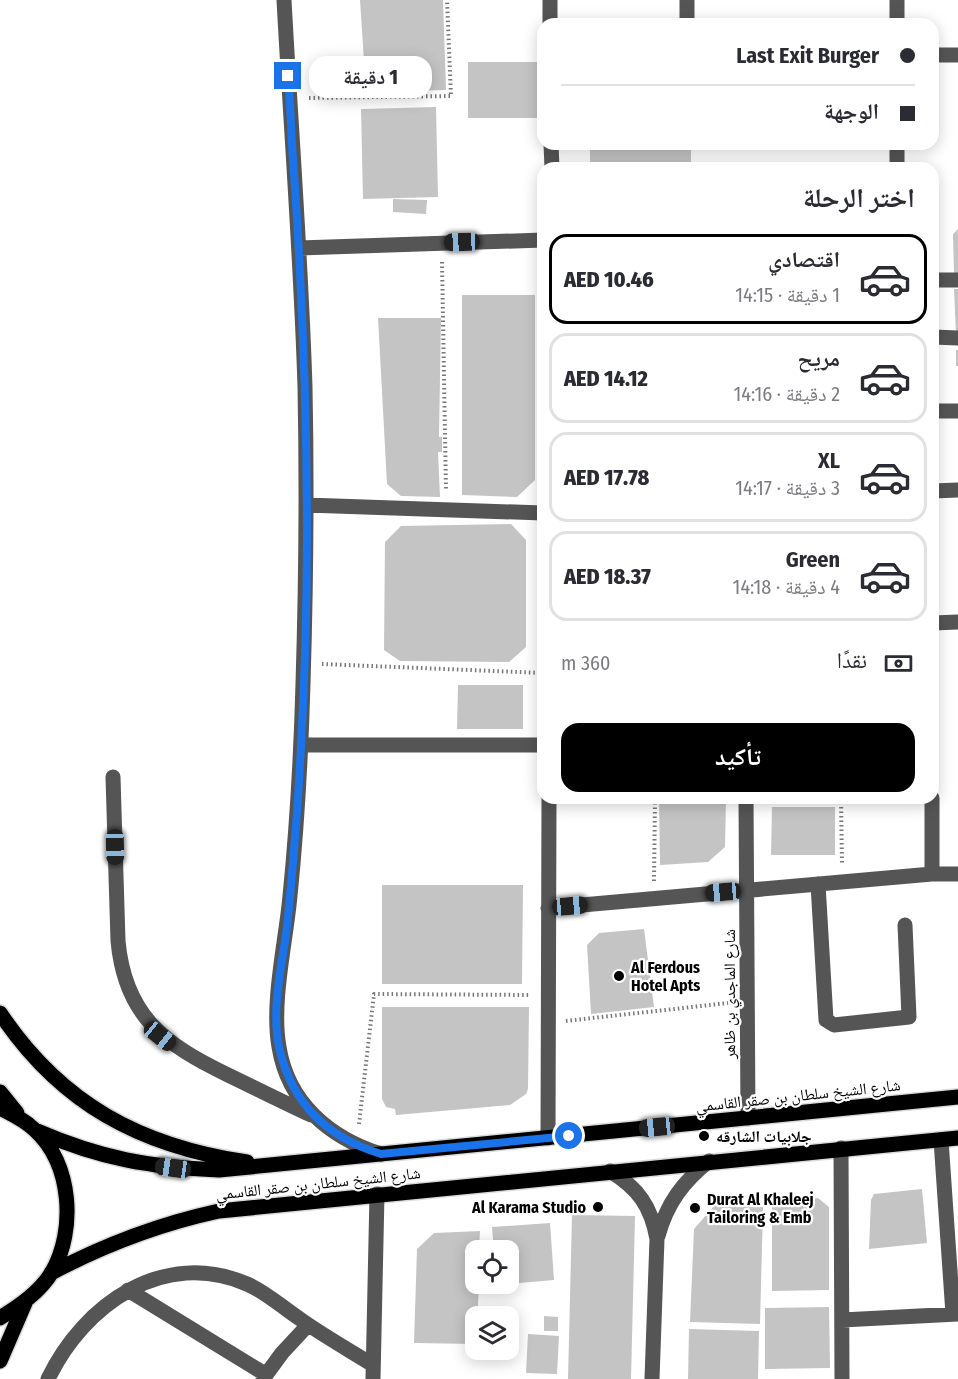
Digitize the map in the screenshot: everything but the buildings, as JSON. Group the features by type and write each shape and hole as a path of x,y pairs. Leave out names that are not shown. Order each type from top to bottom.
{"main road":[{"path":"0,1013 41,1066 103,1115 134,1132 167,1145 210,1156 276,1166"},
{"path":"0,1092 23,1120"},
{"name":"شارع الشيخ سلطان بن صقر القاسمي","path":"38,1131 81,1150 126,1162 173,1168 219,1170 958,1097"},
{"path":"0,1108 38,1131 58,1164 68,1200 65,1238 51,1273 25,1303 0,1361"},
{"name":"شارع الشيخ سلطان بن صقر القاسمي","path":"51,1273 91,1252 175,1220 264,1205 958,1138"},
{"path":"0,1318 25,1303"}],"street":[{"path":"284,0 299,248 306,505 301,745 290,895 277,1020 279,1047 285,1072 297,1096 313,1116 333,1133 356,1146 381,1154"},
{"path":"550,0 550,18"},
{"path":"687,0 687,18"},
{"path":"897,0 897,18"},
{"path":"939,55 958,55"},
{"path":"299,248 537,240"},
{"path":"939,280 958,280"},
{"path":"939,337 958,338"},
{"path":"939,411 958,411"},
{"path":"939,491 958,490"},
{"path":"306,505 537,513"},
{"path":"939,623 958,622"},
{"path":"301,745 537,745"},
{"path":"113,777 120,963 134,1002 146,1020 177,1049 313,1116"},
{"path":"548,1138 549,804"},
{"name":"شارع الماجدي بن ظاهر","path":"746,804 748,1118"},
{"path":"932,804 932,874"},
{"path":"932,874 958,867"},
{"path":"549,908 932,874 958,874"},
{"path":"818,884 826,1020 834,1025 909,1017 905,924"},
{"path":"842,1320 956,1314 941,1140"},
{"path":"841,1148 842,1379"},
{"path":"657,1239 664,1216 675,1195 690,1176 709,1161"},
{"path":"610,1171 628,1182 643,1198 653,1217 657,1239 652,1379"},
{"path":"373,1372 377,1194"},
{"path":"48,1379 74,1339 98,1312 128,1290 156,1277 177,1273 219,1274 249,1284 373,1372"},
{"path":"128,1290 264,1377 308,1325"}],"path":[{"path":"290,98 451,96 447,0"},
{"path":"442,243 446,510"},
{"path":"304,663 537,673"},
{"path":"654,898 655,804"},
{"path":"841,804 842,882"},
{"path":"356,1146 374,994 548,995"},
{"path":"548,1023 747,1001"}],"place":[{"name":"Al Ferdous Hotel Apts","path":"619,976"},
{"name":"جلابيات الشارقه","path":"704,1136"},
{"name":"Al Karama Studio","path":"598,1207"},
{"name":"Durat Al Khaleej Tailoring & Emb","path":"695,1208"}],"route":[{"path":"288,76 305,387 306,505 301,745 290,895 277,1020 279,1047 285,1072 297,1096 313,1116 333,1133 356,1146 381,1154 569,1136"}]}
